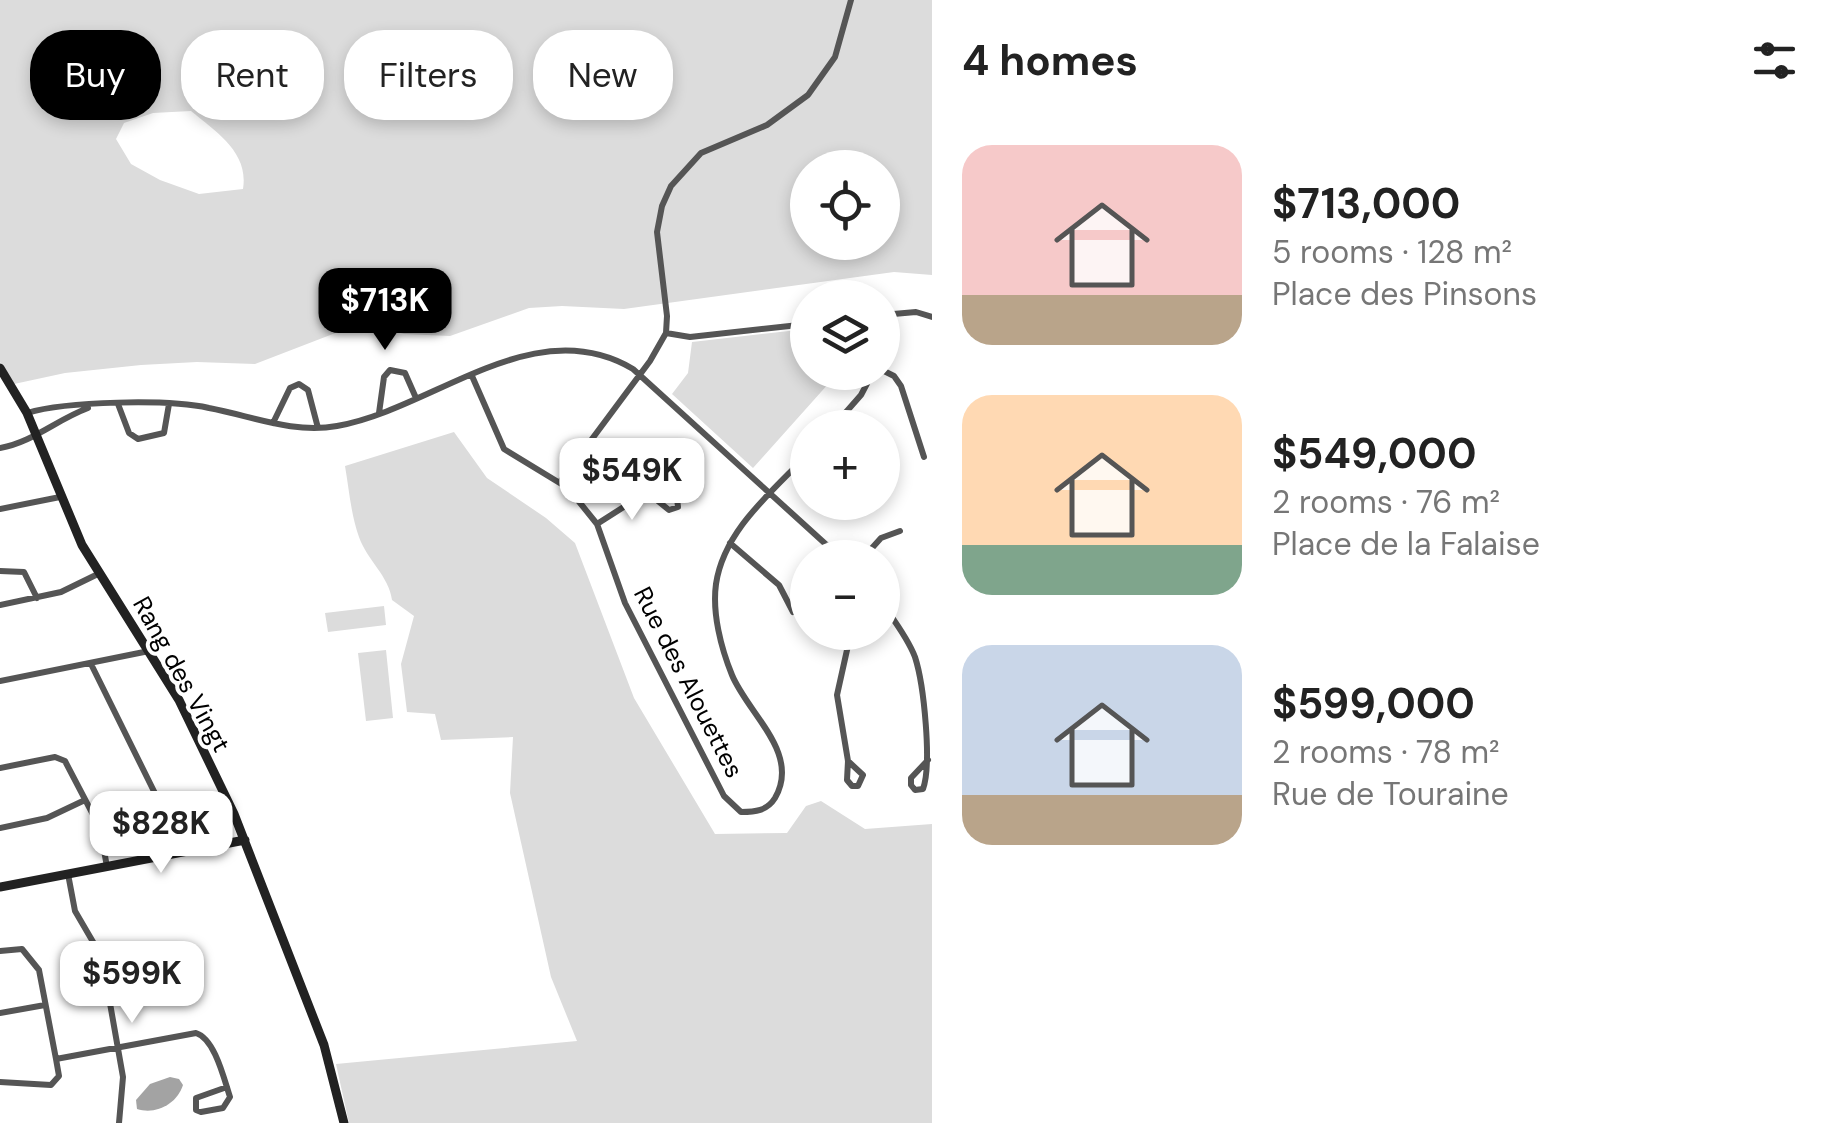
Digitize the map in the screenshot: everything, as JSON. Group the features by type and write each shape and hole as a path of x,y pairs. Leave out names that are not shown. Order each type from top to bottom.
{"street":[{"path":"560,482 666,333 657,232 666,195 682,170 701,153 767,125 808,94 840,46 851,0"},
{"path":"900,313 916,312 932,317"},
{"path":"666,333 690,338 790,326"},
{"path":"27,413 99,405 169,404 202,406 272,423 318,428 348,424 527,354 565,348 608,356 640,374 821,540"},
{"name":"Rang des Vingt","path":"0,368 27,413 76,534 188,718 245,840 324,1045 344,1123"},
{"path":"379,413 384,377 392,370 403,372 416,398"},
{"name":"Rue des Alouettes","path":"472,376 504,449 560,482 597,524 625,603 660,672 724,796 736,809 745,812 762,810 771,804 780,788 782,770 777,746 733,678 717,622 715,588 730,543"},
{"path":"272,423 290,388 300,384 308,390 318,428"},
{"path":"900,385 924,457"},
{"path":"848,410 864,390"},
{"path":"118,404 130,434 138,438 163,435 169,404"},
{"path":"0,448 29,442 59,421 99,405"},
{"path":"790,473 730,543 779,586 790,606"},
{"path":"597,524 647,492 662,487 678,499 679,506 670,510 647,492"},
{"path":"0,509 60,497"},
{"path":"879,540 900,531"},
{"path":"0,571 24,572 37,598"},
{"path":"0,604 67,590 100,573"},
{"path":"900,633 915,658 930,742 928,760"},
{"path":"847,650 837,696 848,760"},
{"path":"0,681 150,651"},
{"path":"91,664 184,852"},
{"path":"0,768 60,758 66,762 102,835 107,866"},
{"path":"0,828 47,818 85,800"},
{"path":"0,887 245,840"},
{"path":"68,874 75,911 98,952 107,987 124,1083 119,1123"},
{"path":"0,950 18,948 40,970 58,1078 52,1084 0,1082"},
{"path":"107,987 158,978 171,968"},
{"path":"0,1013 45,1005"},
{"path":"56,1059 201,1034 208,1040 227,1087 230,1097 225,1107 196,1110 196,1097 227,1087"}],"shaded area":[{"path":"0,0 932,0 932,275 894,272 836,280 790,280 790,286 624,309 529,308 450,336 404,334 364,322 255,364 141,365 65,373 14,384 0,362"},
{"path":"790,331 790,390 823,390 805,410 790,410 790,427 753,468 672,394 688,373 692,342"},
{"path":"454,432 487,478 575,543 634,698 715,834 787,833 806,806 821,801 865,829 932,824 932,1123 349,1123 336,1064 577,1041 551,977 510,793 513,737 441,740 435,714 407,712 401,664 414,616 392,600 387,583 363,545 352,511 345,466"},
{"path":"384,606 386,625 328,632 325,613"},
{"path":"386,650 393,718 366,721 358,653"},
{"path":"170,1077 179,1079 183,1085 171,1103 158,1109 137,1109 136,1100 150,1084"}]}
